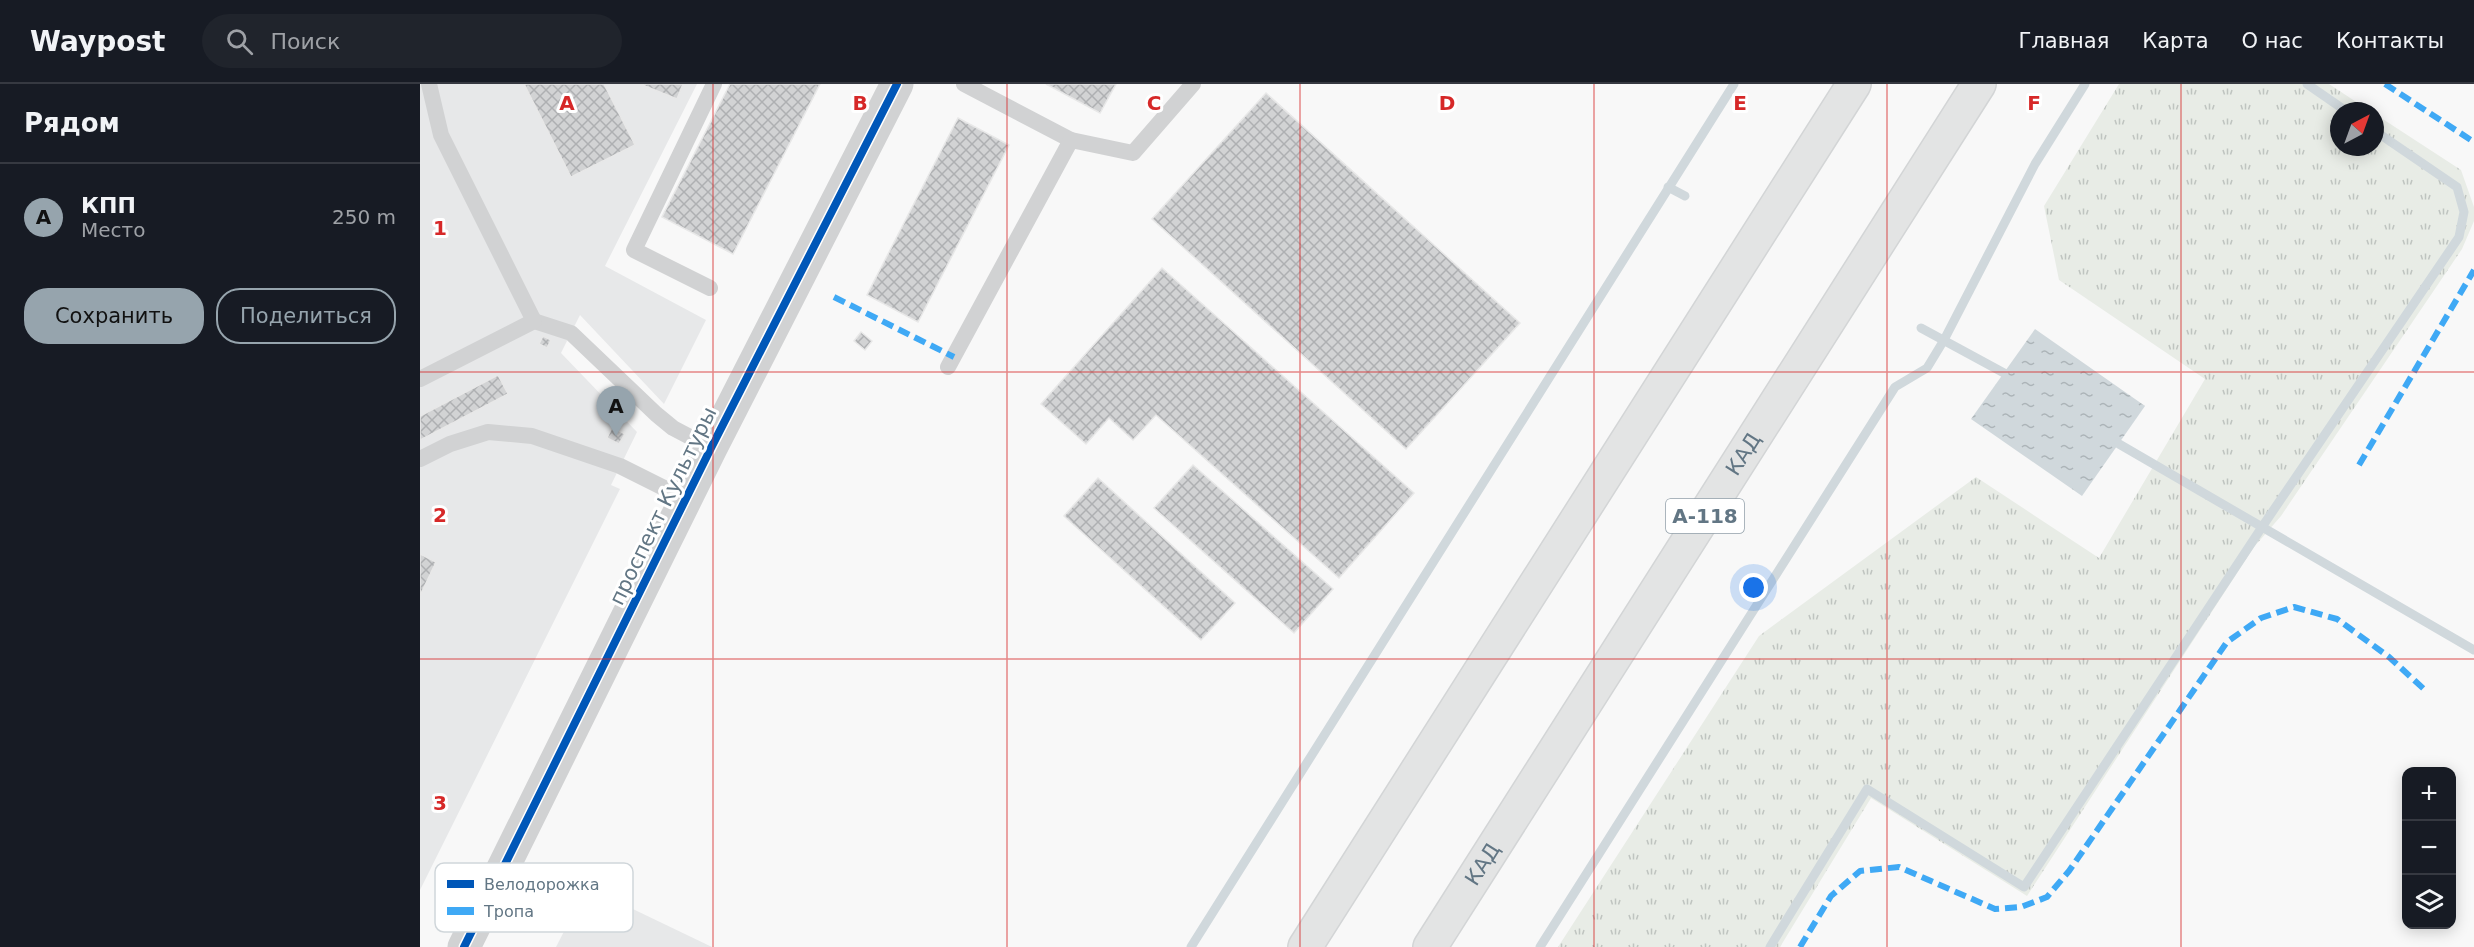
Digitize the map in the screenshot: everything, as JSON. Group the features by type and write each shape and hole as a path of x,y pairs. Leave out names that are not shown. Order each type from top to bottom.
{"highway":[{"path":"1305,947 1854,84"},
{"name":"КАД","path":"1430,947 1979,84"}],"street":[{"name":"проспект Культуры","path":"506,863 711,448 897,84"},
{"name":"проспект Культуры","path":"464,947 471,932"}],"lane":[{"path":"429,84 441,135 534,321 570,333 673,428 711,448"},
{"path":"710,288 633,250 714,84"},
{"path":"966,84 1071,140 1132,153 1193,84"},
{"path":"948,368 1071,140"},
{"path":"420,379 534,321"},
{"path":"420,459 450,444 488,432 532,436 620,466 686,499"}],"shaded area":[{"path":"420,84 697,84 605,266 706,320 664,404 580,315 561,353 637,432 611,485 620,489 420,890"},
{"path":"633,909 712,947 556,947 564,932 633,932"}],"green space":[{"path":"2119,84 2329,84 2356,102 2330,102 2330,156 2384,156 2384,120 2461,170 2474,207 2474,221 2462,249 2281,516 2254,547 2027,896 1871,798 1780,947 1558,947 1759,636 1976,477 2099,558 2205,379 2059,280 2044,206"}],"water":[{"path":"2035,329 2145,406 2082,496 1971,419"}],"building":[{"path":"524,84 604,84 635,145 571,177"},
{"path":"640,84 683,84 677,99"},
{"path":"730,84 820,84 733,254 662,217"},
{"path":"1046,84 1116,84 1100,113"},
{"path":"1266,93 1520,323 1406,449 1152,219"},
{"path":"958,118 1009,145 918,322 867,295"},
{"path":"1162,268 1414,493 1339,578 1156,415 1133,440 1109,418 1086,444 1041,404"},
{"path":"861,332 872,341 865,350 854,341"},
{"path":"543,336 551,340 547,348 539,344"},
{"path":"498,375 508,394 420,440 420,416"},
{"path":"612,427 625,434 619,444 607,438"},
{"path":"1193,465 1333,589 1294,633 1154,508"},
{"path":"1098,478 1235,603 1201,640 1064,516"},
{"path":"420,554 436,562 420,596"}],"waterway":[{"path":"1191,947 1734,84"},
{"path":"1540,947 1895,387 1927,368 1944,340 2035,164 2085,84"},
{"path":"2307,84 2333,102"},
{"path":"1770,947 1867,789 2024,887 2262,527 2459,237 2464,212 2457,187 2384,137"},
{"path":"1668,187 1685,196"},
{"path":"1921,328 2004,373"},
{"path":"2119,444 2474,650"}],"marked path":[{"path":"2385,84 2474,142"},
{"path":"2359,465 2474,270"},
{"path":"834,297 954,357"},
{"path":"1800,947 1831,896 1860,871 1899,867 1995,909 2021,907 2047,897 2069,871 2227,642 2261,618 2294,607 2337,619 2389,657 2425,690"}],"cycle path":[{"path":"506,863 711,448 897,84"},
{"path":"464,947 471,932"}],"place":[{"name":"КПП","path":"616,436"}]}
